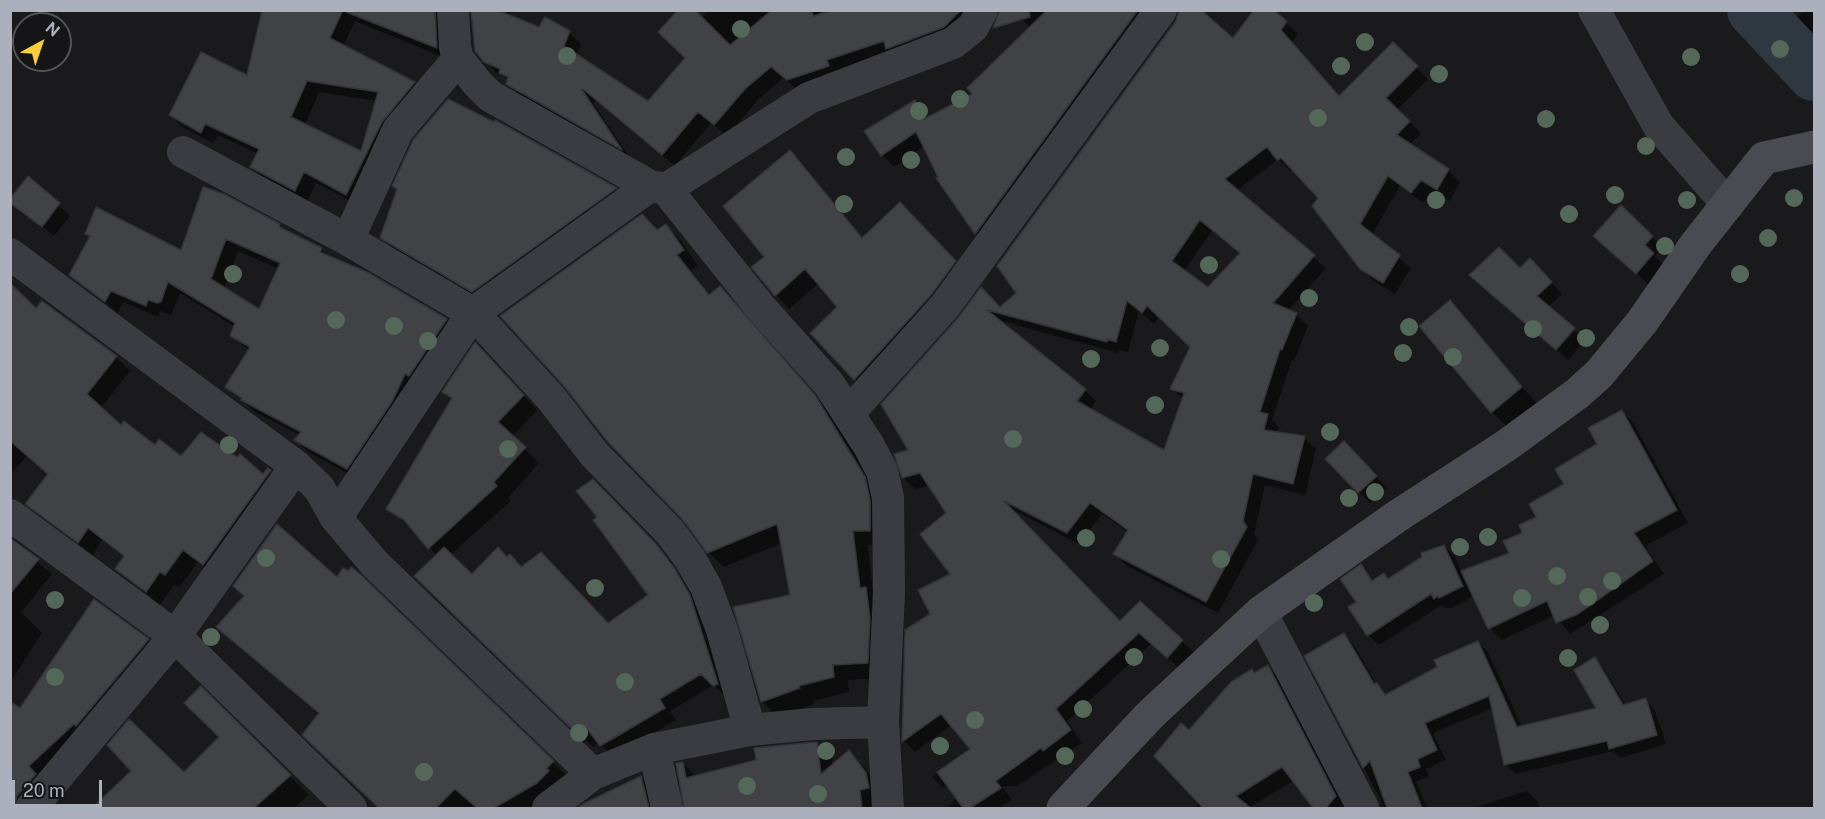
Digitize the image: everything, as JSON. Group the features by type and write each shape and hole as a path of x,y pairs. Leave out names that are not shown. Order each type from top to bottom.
{"street":[{"path":"453,10 458,59 490,96 658,188 829,384 882,471 888,498 889,592 883,722 888,808"},
{"path":"336,518 473,312 658,188 809,98 953,43 973,27 982,10"},
{"path":"848,414 945,306 1161,10"},
{"path":"1594,10 1658,125 1728,205"},
{"path":"348,240 398,130 458,59"},
{"path":"1063,808 1150,715 1261,612 1399,515 1506,445 1578,393 1599,374 1642,322 1696,244 1764,158 1815,147"},
{"path":"183,152 348,240 473,312 551,398 594,454 662,524 690,559 706,587 722,630 750,730"},
{"path":"10,254 296,466 319,488 336,518 375,564 593,774"},
{"path":"31,808 175,636 296,466"},
{"path":"10,515 175,636 351,808"},
{"path":"1261,612 1363,808"},
{"path":"548,808 593,774 654,749 750,730 813,724 883,722"},
{"path":"654,749 667,808"}],"building":[{"path":"262,10 343,10 330,38 415,82 382,122 346,195 304,172 295,191 250,167 259,149 205,124 201,133 169,115 201,52 247,75","holes":["307,81 378,92 361,151 291,117"]},
{"path":"346,10 435,10 437,48 346,12"},
{"path":"471,10 497,10 539,27 545,17 570,31 564,46 648,101 685,58 658,32 678,10 695,10 730,45 772,10 810,10 814,16 831,10 961,10 944,27 886,49 884,41 827,60 829,66 787,80 771,67 745,89 714,125 698,112 662,155 583,89 622,150 506,84 508,77 499,73 500,69 484,62 475,51"},
{"path":"1000,10 1029,10 1030,17 993,28"},
{"path":"1047,10 1138,10 975,234 936,178 938,177 916,132 881,156 864,131 915,100 924,119 972,94 967,88"},
{"path":"1179,10 1201,10 1233,38 1254,10 1273,10 1287,21 1281,30 1339,96 1393,42 1418,66 1386,98 1410,121 1397,135 1449,169 1437,190 1421,180 1411,193 1388,176 1360,224 1400,255 1383,283 1360,269 1312,206 1318,198 1281,158 1277,160 1267,147 1225,179 1315,255 1273,303 1297,313 1282,350 1280,349 1260,412 1268,414 1264,430 1305,436 1293,484 1253,474 1243,521 1247,527 1206,602 1113,554 1128,530 1090,503 1067,533 1004,501 1120,621 1140,601 1183,640 1167,658 1139,633 1056,709 1071,730 1043,751 1041,748 996,781 1001,788 970,808 963,808 937,772 970,749 941,714 902,742 905,630 930,614 918,590 950,574 920,534 946,513 920,473 902,478 894,454 908,450 881,404 958,318 981,287 1000,307 1016,293 997,266 1176,21","holes":["1200,220 1240,253 1208,287 1172,261","1127,301 1142,313 1147,306 1190,347 1170,389 1184,393 1164,450 1077,401 1086,389 987,310 1107,342 1107,339 1116,342"]},
{"path":"448,99 494,122 495,120 617,188 472,292 380,238 397,189 392,186 413,140"},
{"path":"790,150 862,238 900,202 956,261 931,295 854,380 810,333 837,307 805,269 775,296 751,267 764,257 723,206"},
{"path":"28,176 60,203 42,227 10,203 10,199"},
{"path":"203,187 224,194 280,224 279,227 322,248 320,252 369,273 447,319 409,376 405,374 393,400 347,469 294,440 301,432 241,400 242,398 225,387 250,347 230,336 235,323 168,282 161,302 148,300 146,306 111,291 105,302 69,275 90,236 85,234 96,207 181,250","holes":["226,239 280,263 259,309 211,279"]},
{"path":"1621,205 1653,236 1645,245 1654,253 1636,274 1593,236"},
{"path":"642,214 657,230 666,224 684,250 677,255 709,295 720,286 815,395 865,477 870,500 870,531 853,531 860,588 866,587 870,618 868,663 833,665 834,677 799,686 800,688 761,702 733,607 790,595 777,524 707,553 683,520 608,442 564,386 500,316"},
{"path":"1499,247 1520,268 1530,258 1552,282 1537,296 1575,328 1556,350 1469,275"},
{"path":"10,283 36,308 42,301 117,356 87,394 121,425 124,421 155,445 159,439 181,456 201,432 237,457 240,454 263,474 268,468 271,470 203,565 183,550 165,575 160,572 146,592 115,569 124,556 88,528 78,543 25,504 48,474 10,441"},
{"path":"1450,300 1522,387 1491,413 1419,326"},
{"path":"475,342 524,395 498,422 526,447 494,482 497,486 428,549 404,520 386,509 452,398 442,392"},
{"path":"1622,410 1677,510 1634,533 1653,561 1578,614 1556,623 1547,601 1488,629 1461,571 1509,553 1503,541 1522,533 1519,525 1536,517 1529,504 1564,484 1555,469 1597,444 1588,428"},
{"path":"1344,441 1377,476 1358,493 1325,459"},
{"path":"593,479 656,544 675,569 690,595 718,684 713,686 701,674 660,699 665,708 600,746 588,730 580,737 414,576 444,547 472,574 498,547 507,557 510,554 521,567 541,552 608,623 648,595 593,520 597,517 576,491"},
{"path":"277,524 337,577 343,568 349,571 351,567 361,575 554,761 547,768 549,771 537,783 494,808 477,808 455,789 436,808 379,808 302,735 319,713 216,627 244,596 233,586"},
{"path":"10,538 39,559 10,594"},
{"path":"1444,545 1463,586 1439,598 1438,596 1434,599 1431,594 1367,636 1348,607 1356,602 1340,579 1361,564 1372,581 1384,573 1388,579 1422,557 1421,553"},
{"path":"94,599 149,639 76,726 74,724 29,766 36,774 17,796 14,808 10,808 10,702 20,708"},
{"path":"1344,633 1374,684 1377,683 1385,695 1437,667 1434,660 1478,641 1517,727 1596,708 1574,670 1595,657 1623,705 1646,698 1657,735 1609,749 1607,741 1504,765 1489,696 1425,723 1437,750 1418,759 1420,767 1408,772 1422,808 1387,808 1370,761 1363,768 1304,656"},
{"path":"1268,665 1336,796 1326,808 1313,808 1282,767 1236,796 1251,808 1203,808 1154,756 1181,723 1189,730 1231,682 1252,669 1254,673"},
{"path":"201,686 291,775 254,808 92,808 131,771 107,745 129,719 184,772 219,737 184,703"},
{"path":"817,742 821,774 849,750 866,773 869,788 860,790 862,808 684,808 676,763 683,762 686,778 756,760 754,748"},
{"path":"641,776 649,808 577,808 583,804"}],"waterway":[{"path":"1754,10 1814,74"}]}
